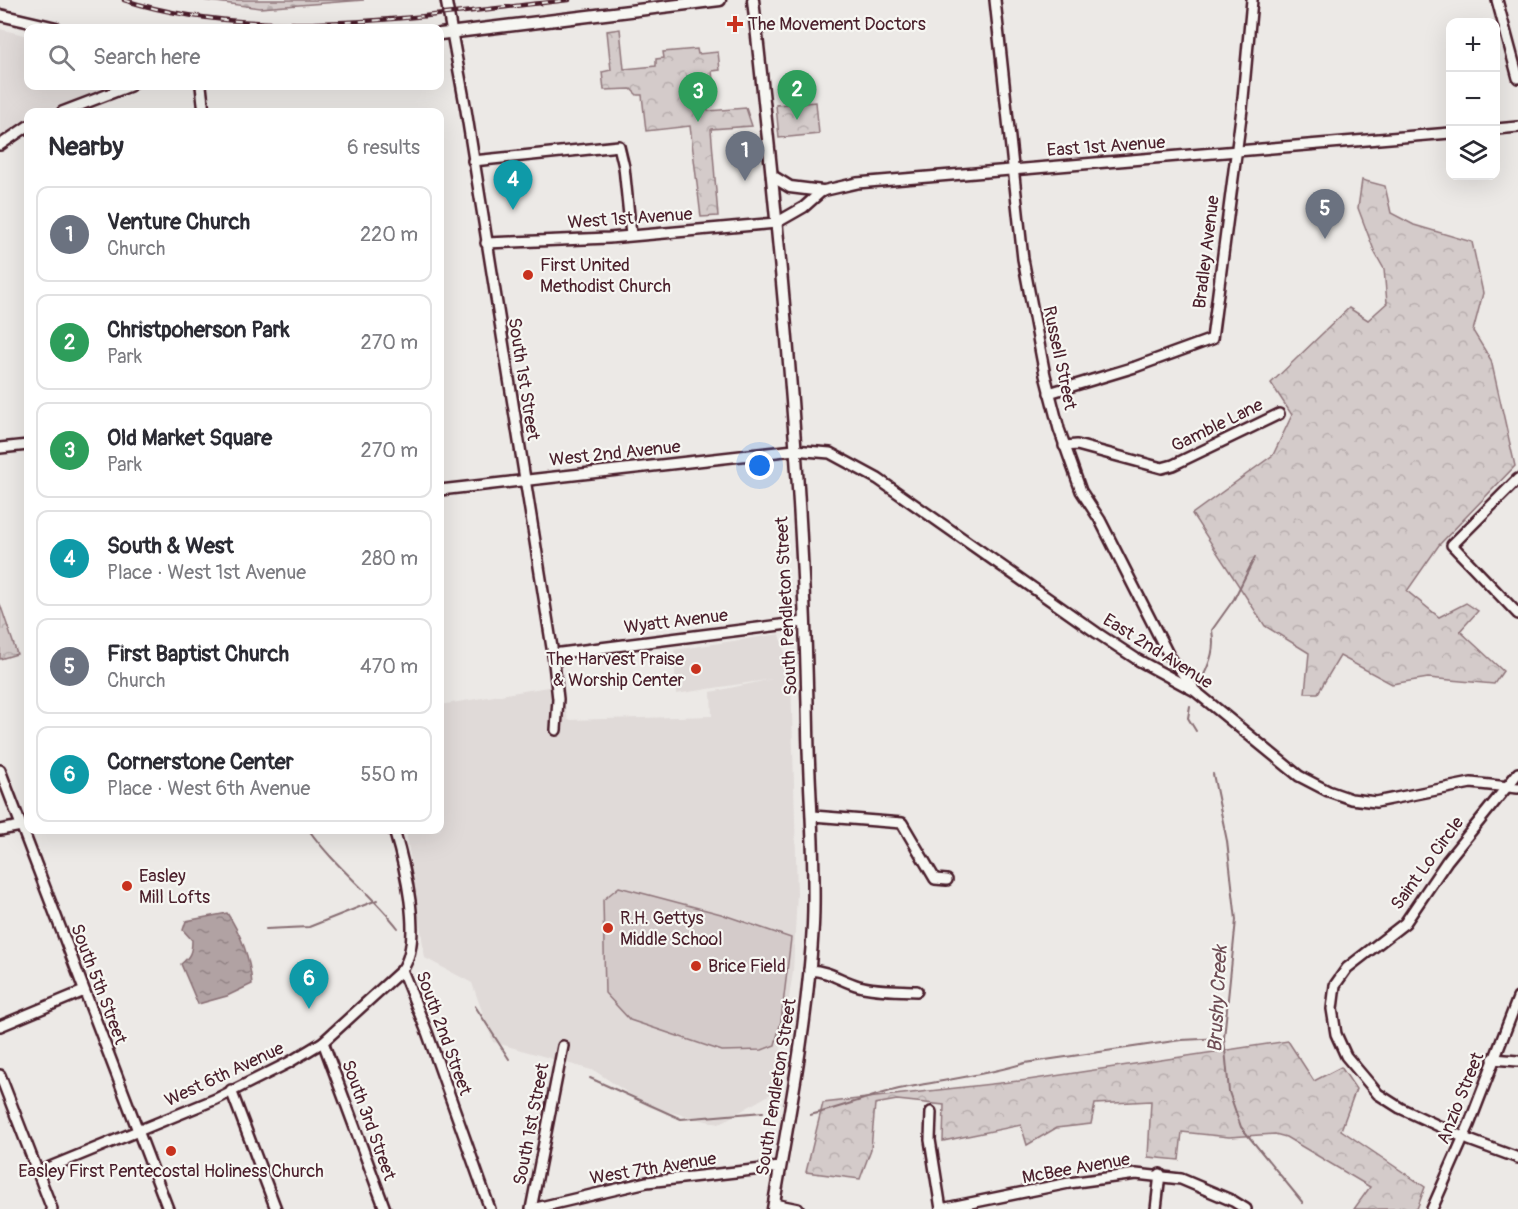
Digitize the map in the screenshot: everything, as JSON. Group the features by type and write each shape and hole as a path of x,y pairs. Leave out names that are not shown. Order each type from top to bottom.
{"main road":[{"path":"444,34 720,0"},
{"name":"South Pendleton Street","path":"753,0 772,176 794,450 813,816 813,924 809,970 774,1207"},
{"path":"0,15 39,24"},
{"path":"772,176 789,187 822,191"}],"street":[{"name":"South 1st Street","path":"446,0 553,654 558,699 556,730"},
{"name":"Russell Street","path":"996,0 1023,259 1049,393 1064,446 1082,491 1106,530 1169,656 1195,691"},
{"name":"Bradley Avenue","path":"1049,393 1135,367 1212,339 1236,152 1252,0"},
{"path":"1497,0 1518,78"},
{"path":"72,108 120,90"},
{"path":"201,90 204,108"},
{"path":"1500,129 1518,127"},
{"path":"0,145 24,129"},
{"name":"East 1st Avenue","path":"776,223 804,207 822,191 857,183 1446,133"},
{"path":"473,161 619,147 624,167 631,236"},
{"name":"West 1st Avenue","path":"486,243 631,236 776,223"},
{"name":"Gamble Lane","path":"1064,446 1077,445 1162,468 1173,465 1279,414"},
{"path":"0,448 24,445"},
{"name":"West 2nd Avenue","path":"444,489 794,450"},
{"name":"East 2nd Avenue","path":"794,450 830,453 878,479 1097,633 1138,660 1195,691 1299,776 1351,799 1376,802 1471,783 1518,788"},
{"path":"1518,478 1452,544 1518,614"},
{"name":"Wyatt Avenue","path":"553,654 804,622"},
{"name":"South 5th Street","path":"0,770 24,834"},
{"path":"1507,786 1518,773"},
{"name":"Saint Lo Circle","path":"1507,786 1447,861 1405,923 1347,968 1335,985 1332,1009 1336,1034 1346,1056 1378,1094 1400,1108 1463,1138 1518,1158"},
{"path":"813,816 902,823 934,879 947,880"},
{"path":"0,830 21,826"},
{"name":"South 5th Street","path":"24,834 168,1209"},
{"name":"South 2nd Street","path":"395,834 402,856 411,913 409,961 402,970 427,1032 490,1209"},
{"name":"West 6th Avenue","path":"38,1172 138,1132 288,1063 323,1042 402,970"},
{"path":"809,970 831,973 851,984 868,989 917,991"},
{"path":"0,1026 84,991"},
{"name":"Anzio Street","path":"1432,1209 1463,1138 1518,998"},
{"name":"South 3rd Street","path":"323,1042 385,1209"},
{"name":"South 1st Street","path":"532,1209 563,1046"},
{"path":"1493,1059 1518,1061"},
{"path":"0,1075 52,1209"},
{"path":"231,1090 276,1209"},
{"path":"931,1112 930,1140 941,1209"},
{"name":"West 7th Avenue","path":"532,1209 647,1182 780,1167"},
{"path":"1156,1209 1160,1174"},
{"name":"McBee Avenue","path":"941,1209 1103,1176 1160,1174 1203,1187 1246,1209"},
{"path":"774,1207 798,1209"}],"shaded area":[{"path":"0,29 24,35 24,90 100,90 54,108 24,108 24,121 0,138"},
{"name":"R.H. Gettys Middle School","path":"780,634 791,676 797,893 793,972 774,1092 719,1124 649,1107 595,1071 493,1042 472,983 425,958 407,834 444,834 444,704 560,685 568,720 712,716 711,692 772,679 676,694 674,650"}],"green space":[{"path":"202,0 364,0 260,8"},
{"path":"620,29 624,69 656,66 656,59 664,58 663,52 697,49 698,54 718,52 720,70 712,71 713,81 705,82 708,111 746,108 752,126 711,129 718,216 701,217 690,126 646,131 642,95 637,95 631,89 604,90 602,72 611,70 607,31"},
{"path":"816,102 819,134 779,138 776,105"},
{"path":"1362,180 1385,186 1391,213 1414,225 1472,242 1483,293 1473,331 1491,360 1515,466 1439,545 1407,591 1439,617 1466,603 1478,611 1460,631 1503,671 1494,684 1428,678 1392,684 1340,656 1318,693 1305,693 1309,653 1265,626 1192,514 1273,455 1292,415 1271,383 1349,308 1368,320 1387,303 1384,269 1375,253 1358,208"},
{"path":"0,604 17,654 0,659"},
{"name":"Brice Field","path":"619,887 721,914 791,938 781,1021 775,1045 762,1050 722,1051 630,1020 605,993 603,900"},
{"path":"1288,1041 1314,1081 1341,1067 1356,1089 1341,1130 1425,1187 1417,1209 1354,1209 1370,1187 1286,1137 1275,1134 1229,1137 1182,1132 1179,1160 1148,1157 1151,1101 1095,1104 1091,1124 1056,1128 1027,1145 1021,1125 943,1141 944,1105 897,1100 875,1104 871,1149 860,1179 806,1172 823,1103 1028,1080"}],"water":[{"path":"227,913 244,947 252,984 227,996 198,1004 181,964 191,951 192,944 192,940 183,930 186,921"}],"waterway":[{"name":"Brushy Creek","path":"1203,677 1212,654 1212,630 1234,599 1255,557"},
{"name":"Brushy Creek","path":"1190,706 1188,718 1196,731"},
{"name":"Brushy Creek","path":"1213,774 1227,841 1236,920 1224,1038 1229,1092 1241,1127 1303,1203"},
{"path":"312,834 398,928"},
{"path":"266,929 309,927 377,900"},
{"path":"475,1006 509,1059"},
{"path":"810,1115 899,1089 978,1075 1025,1063 1181,1040 1224,1038"},
{"path":"590,1078 681,1119 763,1112"}],"railway":[{"path":"124,0 177,13 232,21 288,23 402,18 569,0"}],"place":[{"name":"The Movement Doctors","path":"735,24"},
{"name":"Christpoherson Park","path":"797,120"},
{"name":"Old Market Square","path":"698,122"},
{"name":"Venture Church","path":"745,181"},
{"name":"South & West","path":"513,210"},
{"name":"First Baptist Church","path":"1325,239"},
{"name":"First United Methodist Church","path":"528,275"},
{"name":"The Harvest Praise & Worship Center","path":"696,669"},
{"name":"Easley Mill Lofts","path":"127,886"},
{"name":"R.H. Gettys Middle School","path":"608,928"},
{"name":"Brice Field","path":"696,966"},
{"name":"Cornerstone Center","path":"309,1009"},
{"name":"Easley First Pentecostal Holiness Church","path":"171,1151"}]}
